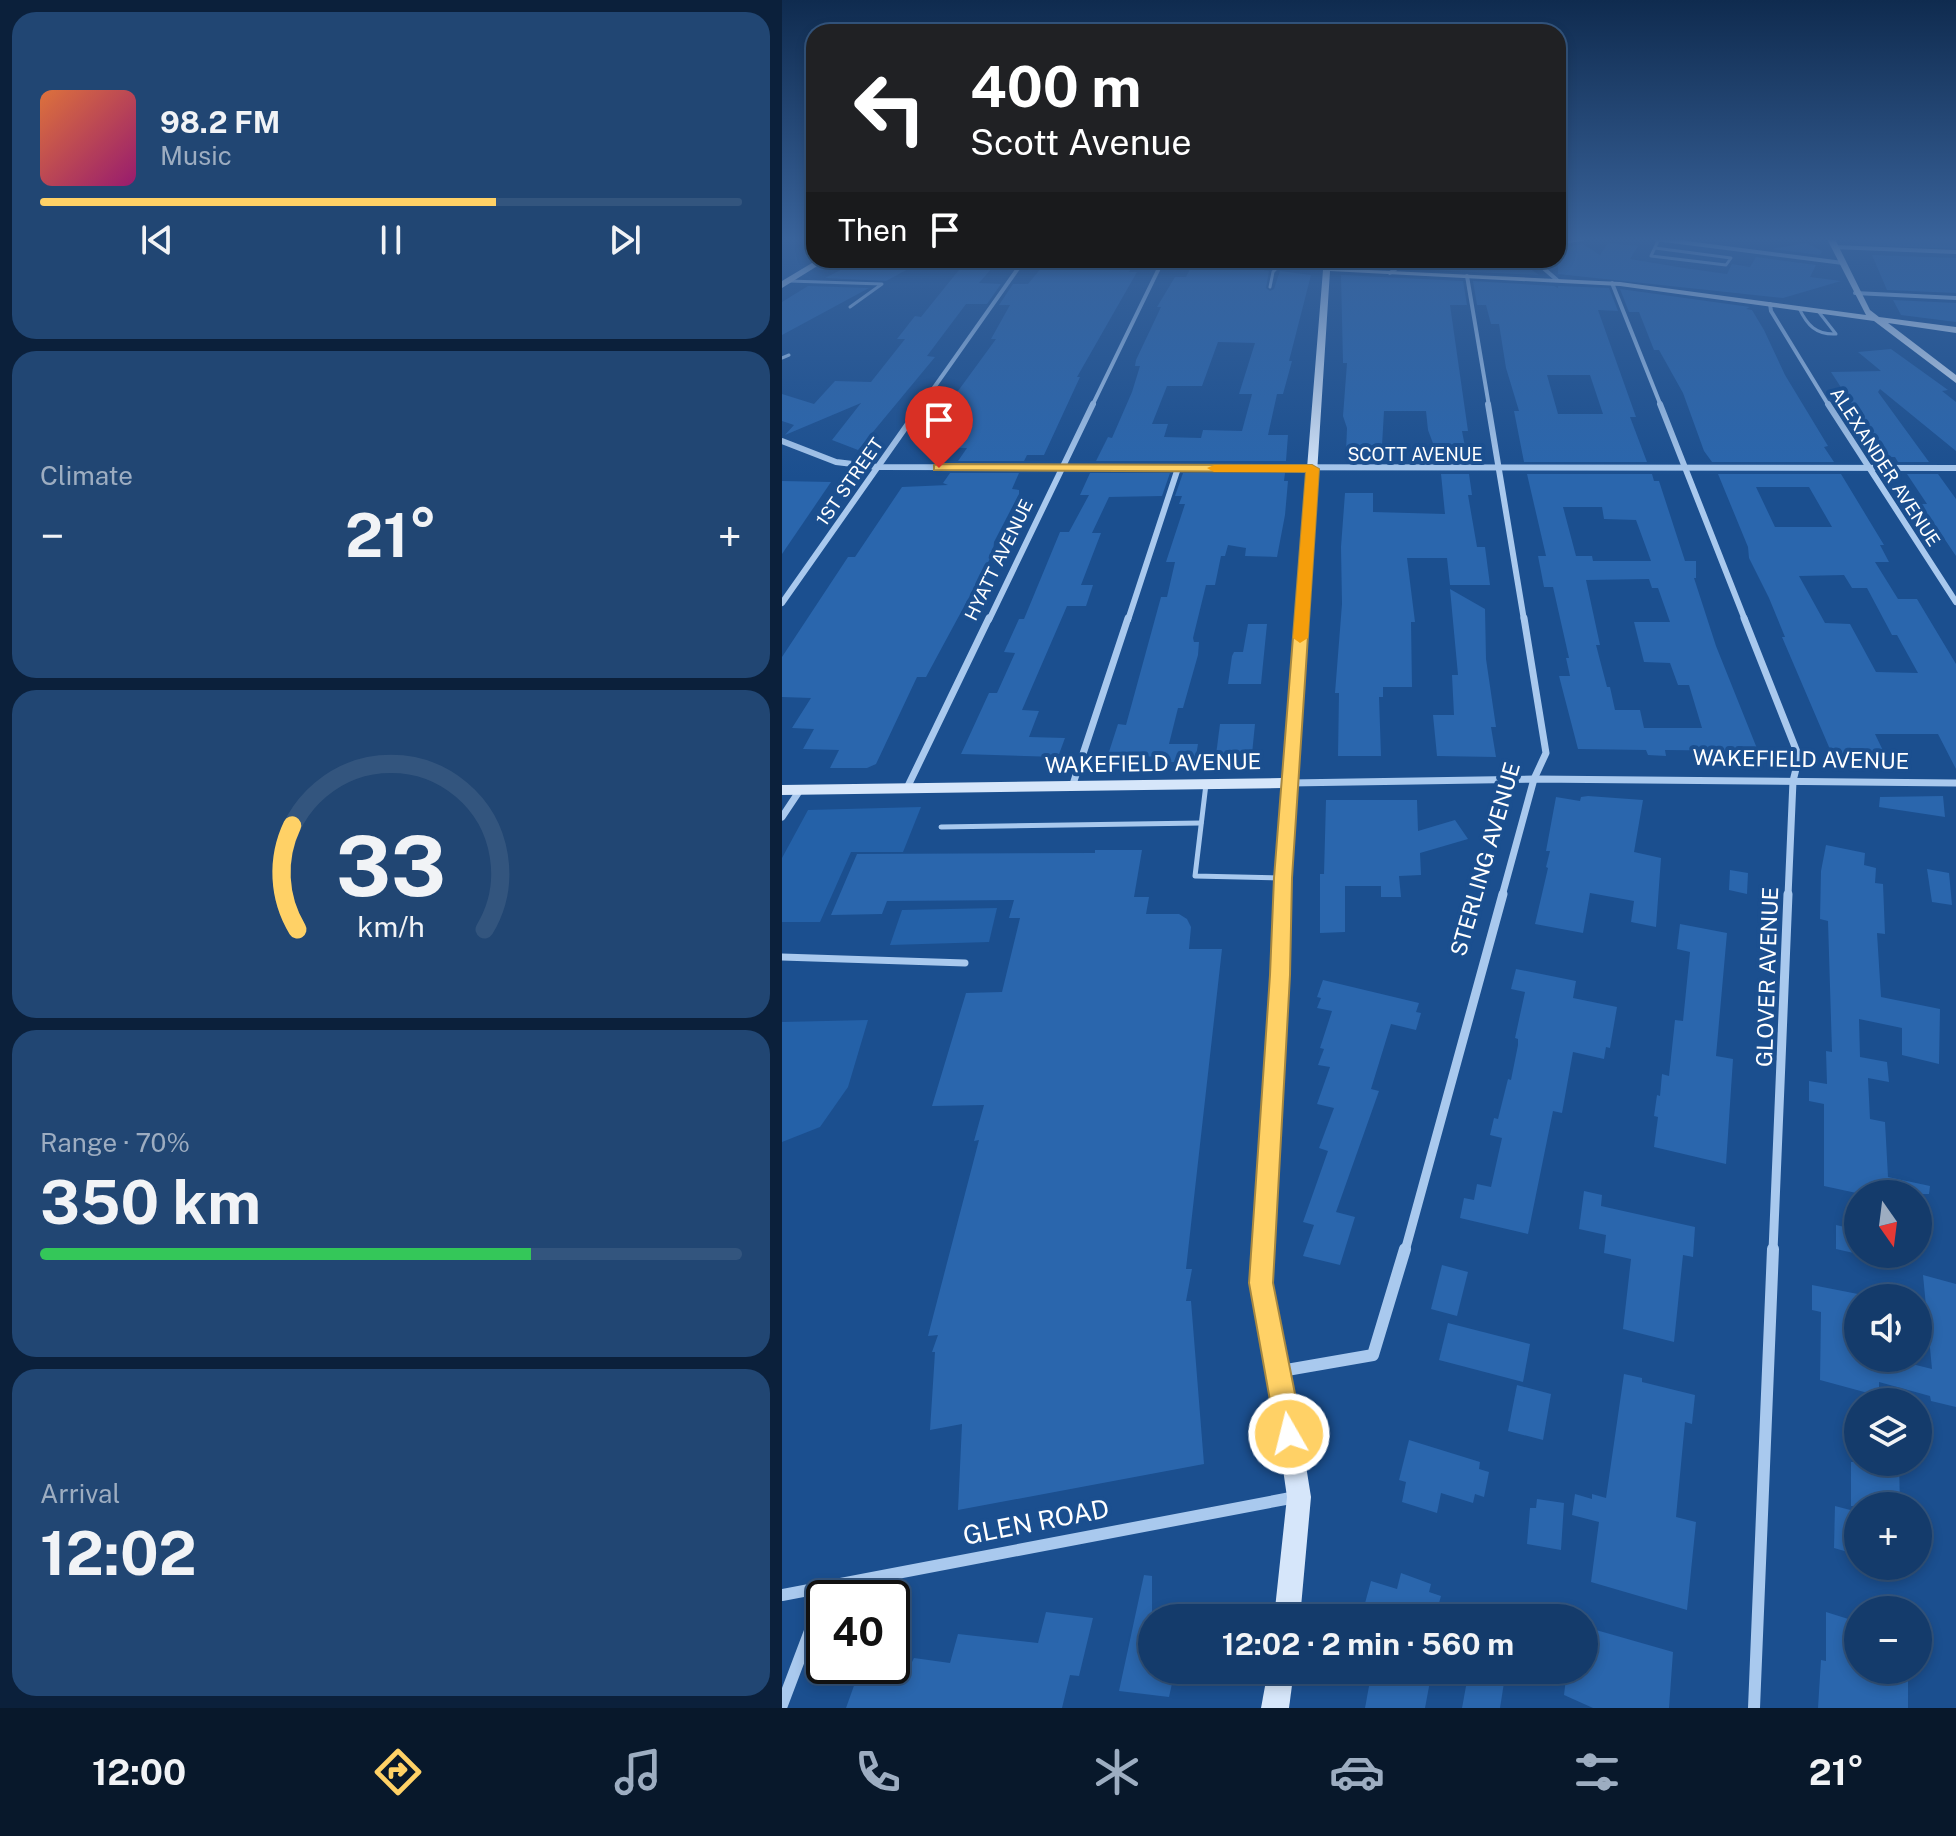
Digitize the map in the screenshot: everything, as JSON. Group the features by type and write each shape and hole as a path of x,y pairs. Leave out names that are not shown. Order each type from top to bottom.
{"street":[{"name":"1ST STREET","path":"782,603 983,319"},
{"name":"HYATT AVENUE","path":"907,788 1134,319"},
{"path":"1288,1604 1299,1497 1280,1372 1261,1283 1283,878 1321,319"},
{"name":"STERLING AVENUE","path":"1280,1372 1373,1355 1386,1319 1534,779 1546,753 1474,319"},
{"name":"GLOVER AVENUE","path":"1626,319 1799,757 1793,781 1754,1708"},
{"name":"ALEXANDER AVENUE","path":"1776,319 1867,468 1956,602"},
{"path":"1878,319 1956,330"},
{"path":"1878,319 1956,380"},
{"name":"SCOTT AVENUE","path":"782,441 836,462 878,467 1956,468"},
{"path":"1072,787 1178,468"},
{"name":"WAKEFIELD AVENUE","path":"782,790 1534,779 1956,783"},
{"path":"782,817 800,790"},
{"name":"GLEN ROAD","path":"859,1580 1299,1497"},
{"name":"GLEN ROAD","path":"782,1595 806,1590"},
{"path":"782,1705 806,1642"},
{"path":"1275,1708 1279,1684"}],"lane":[{"path":"1804,319 1816,332 1836,334 1824,319"},
{"path":"782,358 789,355"},
{"path":"1206,784 1195,876 1283,878"},
{"path":"941,827 1201,823"},
{"path":"782,957 965,963"}],"shaded area":[{"path":"921,807 903,852 851,852 820,922 782,922 782,858 808,810"},
{"path":"997,908 989,942 890,945 902,910"},
{"path":"868,1020 848,1087 820,1127 782,1142 782,1022"}],"building":[{"path":"782,319 812,319 782,335"},
{"path":"913,319 955,319 927,356 935,357 858,450 832,440 861,403 785,435 794,425 782,421 782,394 814,404 835,381 871,382 905,339 897,339"},
{"path":"1002,319 1110,319 1077,377 1080,377 1044,455 1027,455 1024,461 958,461 967,448 930,447 946,417 939,417 996,339 991,339"},
{"path":"1155,319 1300,319 1283,394 1277,394 1268,435 1288,435 1286,461 1096,461 1108,437 1112,438 1132,392 1140,366 1135,366","holes":["1218,342 1255,343 1239,394 1252,394 1242,431 1203,430 1201,438 1164,437 1168,424 1152,424 1167,386 1202,386"]},
{"path":"1342,319 1452,319 1468,431 1462,431 1468,462 1440,462 1428,430 1426,411 1384,411 1382,446 1372,445 1372,453 1346,452 1347,428 1343,416 1347,363 1343,363"},
{"path":"1490,319 1601,319 1636,417 1630,417 1647,462 1524,462 1514,411 1519,411 1506,368 1499,324 1491,324","holes":["1547,375 1590,375 1603,414 1558,414"]},
{"path":"1642,319 1757,319 1834,462 1712,462 1704,451 1683,393 1659,350 1654,350"},
{"path":"1930,319 1956,319 1956,322"},
{"path":"1891,349 1948,390 1942,391 1956,402 1956,451 1880,389 1878,392 1929,462 1898,462 1895,457 1886,457 1831,372 1881,371 1858,352"},
{"path":"950,473 1019,473 1012,489 1019,490 1019,494 994,542 993,553 926,677 917,677 876,764 867,768 830,768 839,750 803,749 814,729 792,728 811,698 782,697 782,657 848,557 855,557 902,487 948,485 943,483"},
{"path":"1090,473 1170,473 1162,496 1109,497 1092,533 1101,533 1081,585 1093,585 1086,606 1067,606 1022,710 1039,711 1029,737 1065,738 1058,757 961,754 989,693 997,693 1015,653 1004,652 1019,619 1024,619 1060,532 1069,532 1089,495 1080,495"},
{"path":"1183,473 1285,473 1284,481 1288,481 1285,515 1277,557 1245,556 1246,548 1228,545 1225,556 1221,556 1215,585 1206,585 1193,638 1194,642 1199,642 1198,655 1183,708 1178,708 1169,744 1198,744 1195,762 1165,762 1168,749 1166,757 1108,755 1118,724 1126,725 1161,597 1167,597 1175,562 1166,562 1185,504 1179,504 1182,496 1175,496"},
{"path":"1441,474 1469,474 1472,495 1468,495 1477,547 1485,547 1490,585 1450,585 1447,558 1407,558 1415,622 1411,622 1412,687 1383,687 1383,697 1379,697 1381,756 1338,756 1339,693 1335,693 1342,604 1341,547 1345,493 1373,493 1373,512 1445,514"},
{"path":"1527,474 1652,474 1654,481 1659,481 1685,561 1696,561 1694,578 1716,646 1758,751 1665,750 1666,756 1648,755 1646,750 1578,749 1559,676 1570,676 1566,658 1569,658 1553,587 1544,587 1538,556 1546,556","holes":["1563,507 1602,507 1604,519 1636,520 1651,561 1593,561 1592,556 1576,556","1649,579 1652,588 1658,588 1670,622 1634,622 1644,662 1670,663 1678,685 1689,685 1702,728 1644,728 1640,710 1615,710 1596,645 1600,645 1586,580"]},
{"path":"1718,474 1841,474 1884,545 1880,545 1889,562 1875,562 1898,599 1917,599 1956,664 1956,769 1938,734 1875,734 1888,761 1835,761 1782,637 1785,637 1769,598 1749,558 1748,547","holes":["1756,487 1809,487 1832,527 1775,527","1844,575 1852,588 1867,588 1892,635 1897,635 1918,673 1876,672 1850,624 1825,623 1799,576"]},
{"path":"1907,474 1938,474 1956,499 1956,556 1921,504 1927,504"},
{"path":"782,481 831,482 782,554"},
{"path":"1450,589 1485,609 1486,659 1496,727 1491,727 1496,757 1437,756 1433,715 1454,715 1452,675 1458,675"},
{"path":"1248,624 1267,624 1261,684 1228,684 1232,656 1234,652 1243,652"},
{"path":"1220,724 1255,724 1252,754 1216,755"},
{"path":"1943,796 1945,817 1879,807 1880,797"},
{"path":"1556,797 1580,801 1581,797 1643,800 1634,852 1661,858 1656,927 1631,922 1634,901 1590,893 1583,933 1535,924 1548,868 1550,851 1546,851"},
{"path":"1326,800 1417,800 1418,831 1455,820 1468,839 1420,853 1421,875 1399,876 1401,897 1381,897 1381,886 1345,886 1345,932 1320,933 1320,874 1324,874"},
{"path":"1826,845 1865,853 1864,865 1876,868 1875,883 1883,884 1885,934 1877,933 1881,997 1940,1009 1939,1064 1902,1055 1902,1028 1859,1019 1860,1057 1887,1062 1889,1082 1868,1078 1870,1119 1885,1122 1888,1177 1902,1180 1844,1180 1844,1190 1824,1186 1824,1104 1809,1101 1809,1081 1827,1084 1826,1051 1832,1052 1828,921 1820,919 1821,871"},
{"path":"1095,850 1142,850 1134,897 1149,897 1146,914 1179,914 1187,919 1191,927 1189,949 1222,949 1186,1269 1192,1269 1186,1301 1191,1301 1204,1464 958,1510 962,1424 930,1430 935,1352 932,1352 938,1335 928,1336 979,1140 974,1141 984,1105 932,1106 966,993 1002,992 1020,918 1009,918 1014,900 887,901 882,914 831,915 857,854 1095,853"},
{"path":"1927,869 1949,873 1952,905 1932,902"},
{"path":"1730,870 1748,873 1747,894 1729,890"},
{"path":"1680,924 1727,933 1716,1056 1733,1059 1726,1164 1654,1147 1657,1095 1660,1096 1662,1074 1669,1076 1675,1020 1683,1021 1690,952 1677,949"},
{"path":"1516,969 1576,981 1573,998 1617,1007 1610,1048 1606,1047 1604,1059 1573,1052 1562,1113 1553,1111 1528,1234 1460,1218 1464,1198 1474,1200 1477,1184 1491,1187 1502,1138 1490,1135 1494,1118 1498,1119 1508,1079 1511,1080 1518,1045 1515,1038 1525,992 1511,989"},
{"path":"1323,980 1419,1003 1416,1012 1421,1013 1416,1030 1391,1024 1371,1089 1379,1091 1336,1212 1355,1217 1340,1265 1303,1256 1314,1225 1303,1222 1328,1151 1319,1148 1334,1108 1317,1104 1330,1067 1318,1065 1332,1011 1317,1008"},
{"path":"1584,1191 1602,1195 1601,1206 1695,1227 1693,1257 1683,1255 1674,1342 1623,1329 1631,1259 1604,1253 1606,1235 1579,1229"},
{"path":"1836,1225 1844,1227 1844,1251 1836,1249"},
{"path":"1442,1265 1468,1272 1457,1316 1431,1309"},
{"path":"1923,1275 1956,1284 1956,1407 1932,1401 1932,1388 1901,1388 1879,1382 1879,1388 1850,1388 1820,1380 1821,1312 1812,1310 1812,1285 1844,1291 1844,1372 1932,1372 1932,1284 1924,1284"},
{"path":"1448,1323 1530,1344 1523,1382 1439,1360"},
{"path":"1624,1374 1642,1378 1642,1382 1695,1395 1692,1424 1685,1422 1676,1517 1696,1522 1687,1610 1591,1582 1599,1522 1572,1515 1575,1494 1592,1499 1592,1494 1606,1498"},
{"path":"1517,1385 1551,1394 1543,1440 1508,1431"},
{"path":"1409,1440 1480,1462 1479,1469 1489,1472 1484,1497 1475,1494 1473,1503 1441,1493 1437,1513 1402,1502 1406,1482 1399,1480"},
{"path":"1851,1476 1899,1476 1900,1492 1851,1492"},
{"path":"1537,1499 1564,1503 1561,1550 1527,1544 1530,1508 1536,1508"},
{"path":"1835,1506 1844,1508 1844,1551 1834,1548"},
{"path":"1401,1573 1431,1584 1429,1592 1441,1596 1439,1603 1442,1604 1365,1604 1371,1581 1397,1589"},
{"path":"1144,1575 1152,1576 1152,1604 1138,1604 1138,1684 1172,1684 1169,1697 1119,1691"},
{"path":"1046,1612 1093,1618 1079,1676 1070,1675 1062,1708 846,1708 855,1684 910,1684 910,1664 914,1658 950,1663 958,1634 1038,1643"},
{"path":"1826,1612 1844,1618 1844,1684 1908,1684 1908,1708 1818,1708 1821,1660 1826,1661"},
{"path":"1598,1631 1673,1652 1669,1708 1593,1708 1564,1695 1565,1684 1598,1684"},
{"path":"1369,1684 1430,1684 1425,1708 1365,1708"},
{"path":"1466,1684 1504,1684 1500,1708 1462,1708"}],"slow traffic":[{"path":"1214,468 1312,469 1300,638"}],"route":[{"path":"939,468 1312,469 1283,878 1271,1152 1261,1283 1280,1372 1289,1434"}]}
